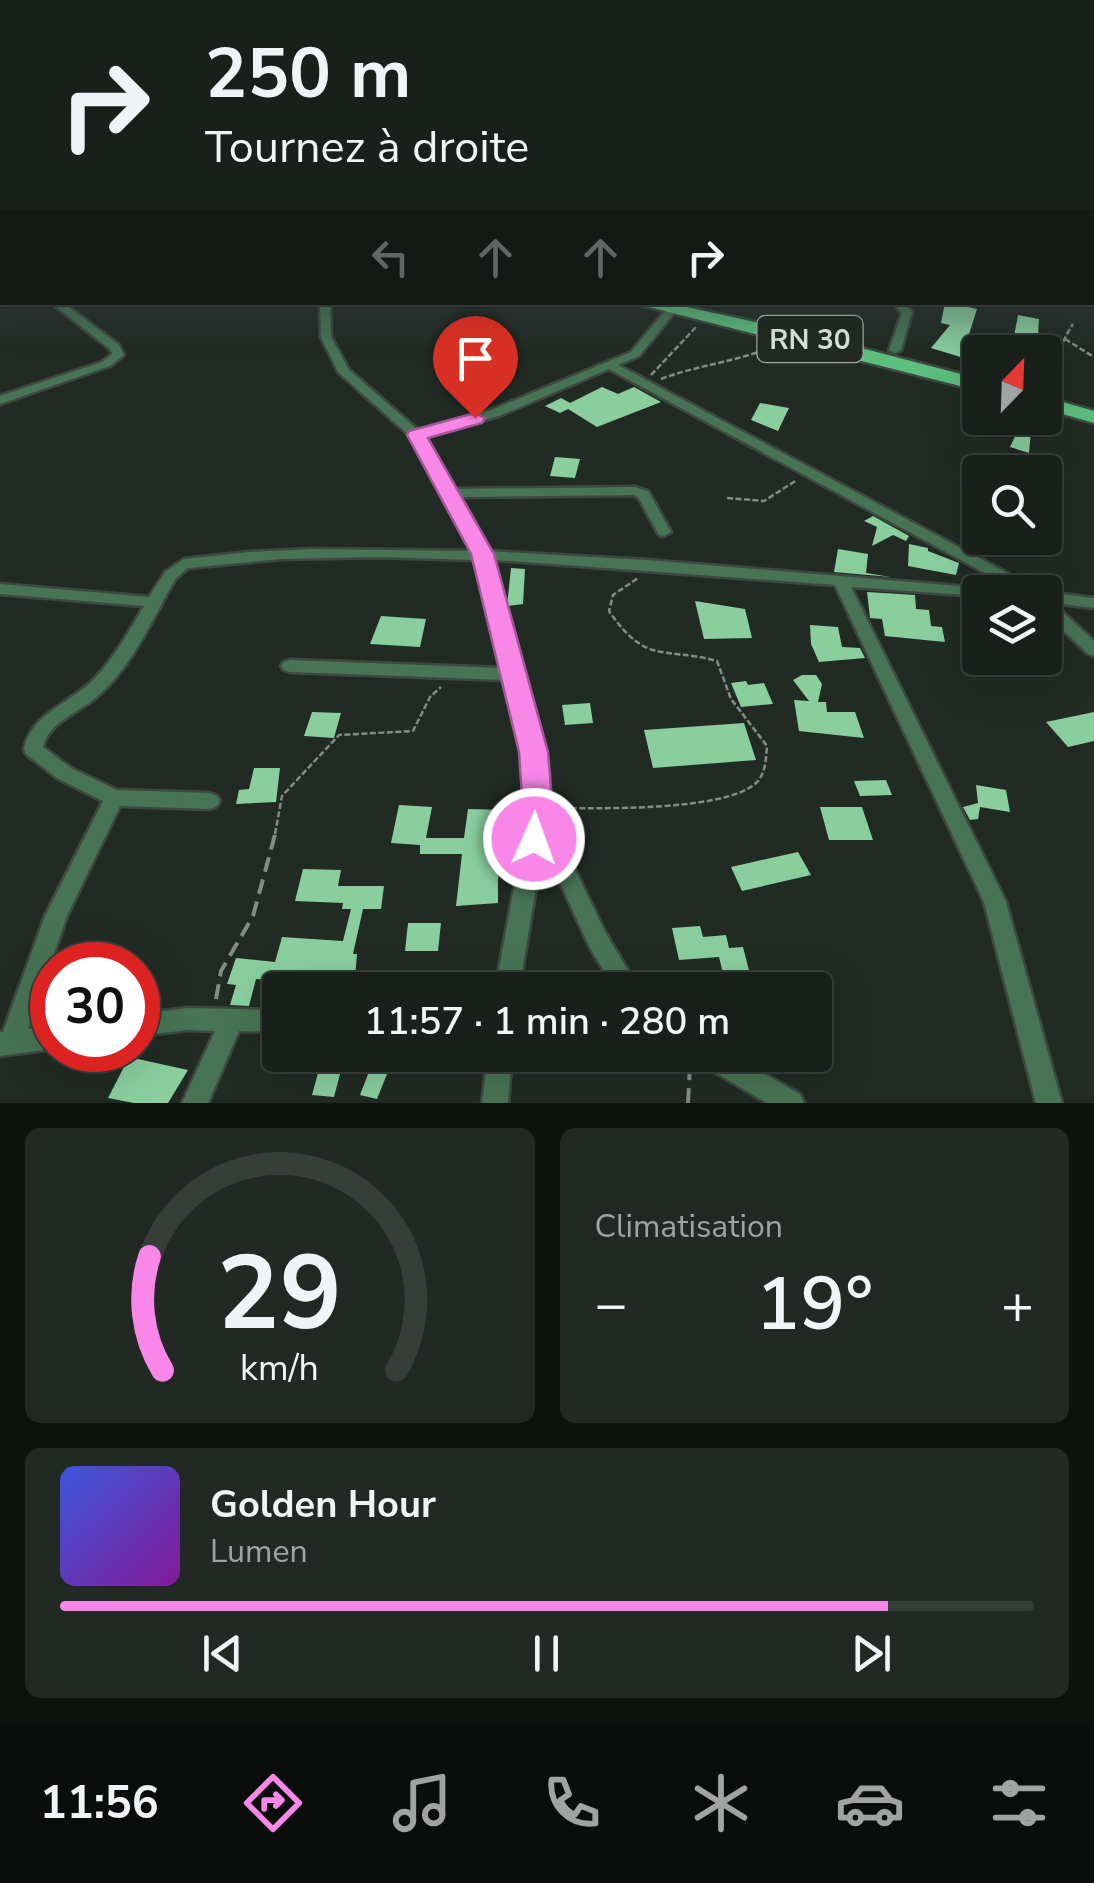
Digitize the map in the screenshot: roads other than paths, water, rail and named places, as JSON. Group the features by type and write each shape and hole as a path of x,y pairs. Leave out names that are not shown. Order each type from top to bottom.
{"main road":[{"name":"RN 30","path":"677,306 962,380"},
{"name":"RN 30","path":"677,306 895,350 962,369"},
{"path":"1062,396 1094,404"},
{"path":"1062,408 1094,417"}],"street":[{"path":"0,400 106,364 118,355 115,348 60,305"},
{"path":"325,305 326,338 344,372 416,435 482,554 533,752 538,810 511,972"},
{"path":"895,350 907,312 900,305"},
{"path":"416,435 495,413 635,354 677,306"},
{"path":"610,366 1000,575"},
{"path":"450,493 635,490 644,494 664,532"},
{"path":"210,801 114,798 42,759 33,742 102,682 175,570 222,558 317,551 482,554 652,563 962,590"},
{"path":"840,580 995,902 1049,1103"},
{"path":"0,589 153,602"},
{"path":"1062,601 1094,603"},
{"path":"1062,617 1094,650"},
{"path":"290,666 513,674"},
{"path":"30,1041 5,1044 56,916 114,798"},
{"path":"538,810 597,939 617,972"},
{"path":"160,1022 262,1020"},
{"path":"195,1103 224,1021"},
{"path":"495,1103 498,1072"},
{"path":"737,1072 790,1103"}]}
